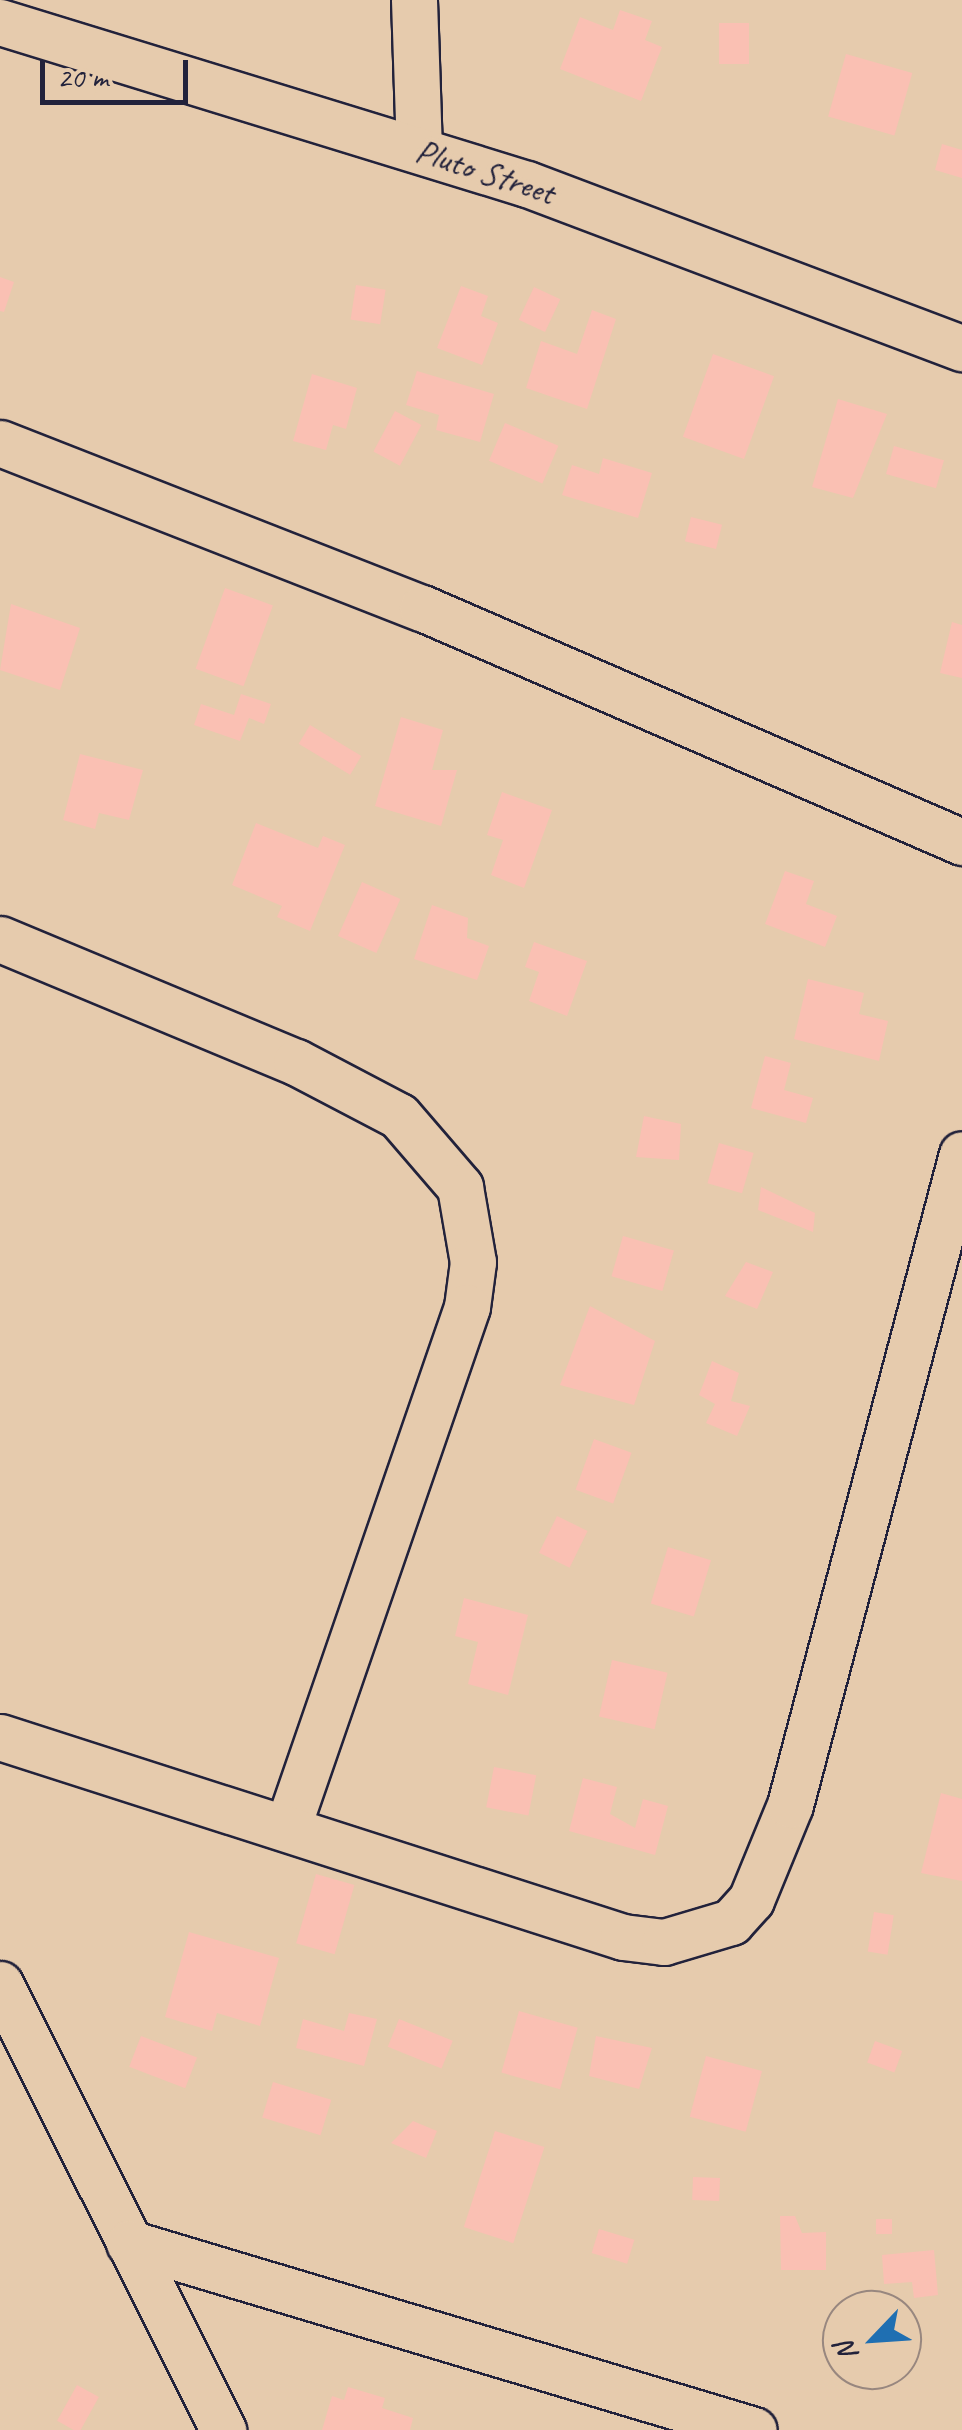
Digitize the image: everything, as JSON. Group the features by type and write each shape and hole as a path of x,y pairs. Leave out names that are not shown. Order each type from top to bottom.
{"street":[{"path":"414,0 419,150"},
{"name":"Pluto Street","path":"0,22 419,150 962,348"},
{"path":"0,443 422,608 962,842"},
{"path":"0,939 278,1054 399,1116 435,1150 465,1201 467,1308 288,1826"},
{"path":"0,1737 288,1826 623,1937 664,1942 731,1922 752,1900 790,1805 954,1224 962,1154"},
{"path":"0,1984 222,2430"},
{"path":"130,2244 754,2430"}],"building":[{"path":"620,10 652,21 645,40 662,47 641,101 560,69 580,17 613,30"},
{"path":"719,23 749,23 749,64 719,64"},
{"path":"846,54 912,73 894,136 828,116"},
{"path":"942,144 962,150 962,178 935,170"},
{"path":"0,277 14,282 4,312 0,311"},
{"path":"356,285 386,290 380,324 351,320"},
{"path":"461,286 488,296 481,316 498,323 482,365 437,348"},
{"path":"534,287 560,299 545,332 519,320"},
{"path":"592,310 616,319 587,409 526,388 541,341 577,354"},
{"path":"713,354 774,376 744,459 683,437"},
{"path":"417,371 494,394 480,442 436,430 439,415 406,405"},
{"path":"312,374 357,388 346,429 333,425 326,450 293,441"},
{"path":"838,399 887,414 853,498 812,487"},
{"path":"395,411 421,425 400,466 373,452"},
{"path":"505,423 558,446 542,483 489,461"},
{"path":"894,446 944,460 936,488 886,474"},
{"path":"603,458 652,473 638,518 562,495 572,465 599,474"},
{"path":"691,517 722,525 716,549 685,541"},
{"path":"225,588 273,605 244,686 196,669"},
{"path":"11,604 80,628 60,690 0,670"},
{"path":"952,622 962,625 962,678 940,673"},
{"path":"241,694 271,704 264,724 249,718 240,741 194,725 201,704 234,715"},
{"path":"401,717 443,730 432,770 457,770 441,826 375,806"},
{"path":"310,725 361,756 350,775 299,744"},
{"path":"80,754 143,770 129,820 99,813 95,829 63,820"},
{"path":"502,792 552,810 524,888 491,875 503,840 487,835"},
{"path":"256,823 318,848 323,836 345,845 310,931 277,917 282,906 232,885"},
{"path":"785,871 814,881 806,904 837,916 825,947 765,924"},
{"path":"362,882 400,899 376,953 338,936"},
{"path":"432,905 468,918 467,938 489,946 477,980 414,959"},
{"path":"534,942 587,961 567,1016 529,1001 539,972 525,967"},
{"path":"808,979 864,993 859,1014 888,1021 879,1061 794,1039"},
{"path":"765,1056 791,1063 784,1090 813,1098 806,1123 751,1108"},
{"path":"644,1116 681,1124 679,1160 636,1157"},
{"path":"719,1143 754,1153 742,1193 707,1183"},
{"path":"761,1187 815,1213 813,1232 758,1210"},
{"path":"623,1236 674,1251 662,1291 611,1276"},
{"path":"746,1262 773,1272 757,1309 725,1296"},
{"path":"590,1306 655,1341 634,1405 560,1385"},
{"path":"712,1361 739,1373 731,1401 750,1406 737,1436 706,1423 715,1404 699,1395"},
{"path":"594,1439 632,1453 613,1503 576,1490"},
{"path":"557,1516 588,1531 570,1568 539,1553"},
{"path":"668,1547 711,1560 694,1617 651,1603"},
{"path":"464,1598 528,1615 508,1695 468,1684 478,1642 455,1636"},
{"path":"612,1660 668,1673 654,1729 599,1717"},
{"path":"494,1767 536,1775 528,1815 486,1807"},
{"path":"583,1778 617,1787 610,1814 635,1828 643,1799 668,1806 655,1855 569,1831"},
{"path":"941,1793 962,1799 962,1881 921,1873"},
{"path":"316,1874 354,1885 335,1954 296,1943"},
{"path":"874,1912 894,1915 887,1955 868,1952"},
{"path":"189,1932 279,1958 260,2026 217,2013 212,2031 165,2017"},
{"path":"519,2011 578,2028 560,2089 501,2073"},
{"path":"349,2013 377,2019 364,2066 296,2048 303,2019 344,2031"},
{"path":"399,2019 453,2041 442,2069 388,2047"},
{"path":"141,2036 197,2058 185,2088 129,2067"},
{"path":"596,2036 652,2048 639,2089 589,2076"},
{"path":"875,2041 902,2051 894,2073 867,2063"},
{"path":"706,2056 762,2071 746,2132 690,2117"},
{"path":"273,2082 331,2100 321,2135 262,2117"},
{"path":"413,2121 437,2131 426,2158 391,2143"},
{"path":"495,2131 544,2147 513,2243 464,2227"},
{"path":"693,2177 720,2178 719,2201 692,2200"},
{"path":"780,2216 795,2216 802,2233 826,2232 826,2270 781,2270"},
{"path":"876,2219 892,2219 892,2234 876,2234"},
{"path":"599,2229 634,2240 627,2264 592,2253"},
{"path":"934,2250 938,2295 922,2297 922,2290 913,2290 912,2282 884,2284 882,2255"},
{"path":"77,2385 99,2397 81,2430 57,2421"},
{"path":"348,2387 385,2398 382,2408 413,2418 410,2430 322,2430 332,2396 344,2400"}]}
